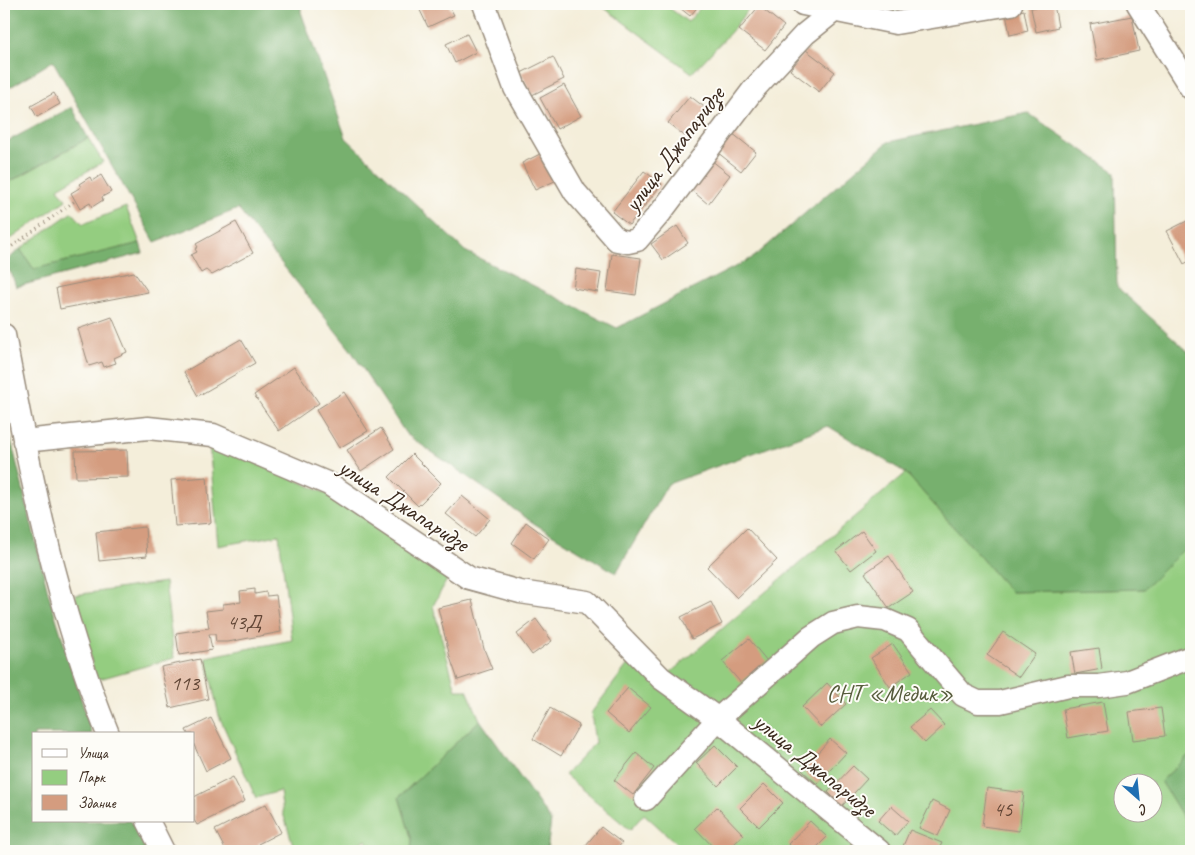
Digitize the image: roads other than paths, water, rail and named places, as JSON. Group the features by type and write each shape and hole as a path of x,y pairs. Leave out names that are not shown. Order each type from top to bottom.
{"street":[{"name":"улица Джапаридзе","path":"484,4 515,88 575,192 617,240 628,242 637,240 661,212 753,90 805,34 835,10"},
{"path":"803,4 896,23 1011,4"},
{"path":"1138,4 1191,88"},
{"path":"4,335 24,441 62,602 88,684 107,732"},
{"name":"улица Джапаридзе","path":"24,441 148,428 213,435 329,484 469,578 520,592 587,602 662,678 718,719 879,851"},
{"name":"улица Джапаридзе","path":"646,799 718,719 810,637 833,623 858,617 885,620 908,630 963,695 978,702 1000,702 1068,686 1099,686 1127,682 1191,657"},
{"path":"148,822 163,851"}],"park label":[{"name":"СНТ «Медик»","path":"890,693"}]}
